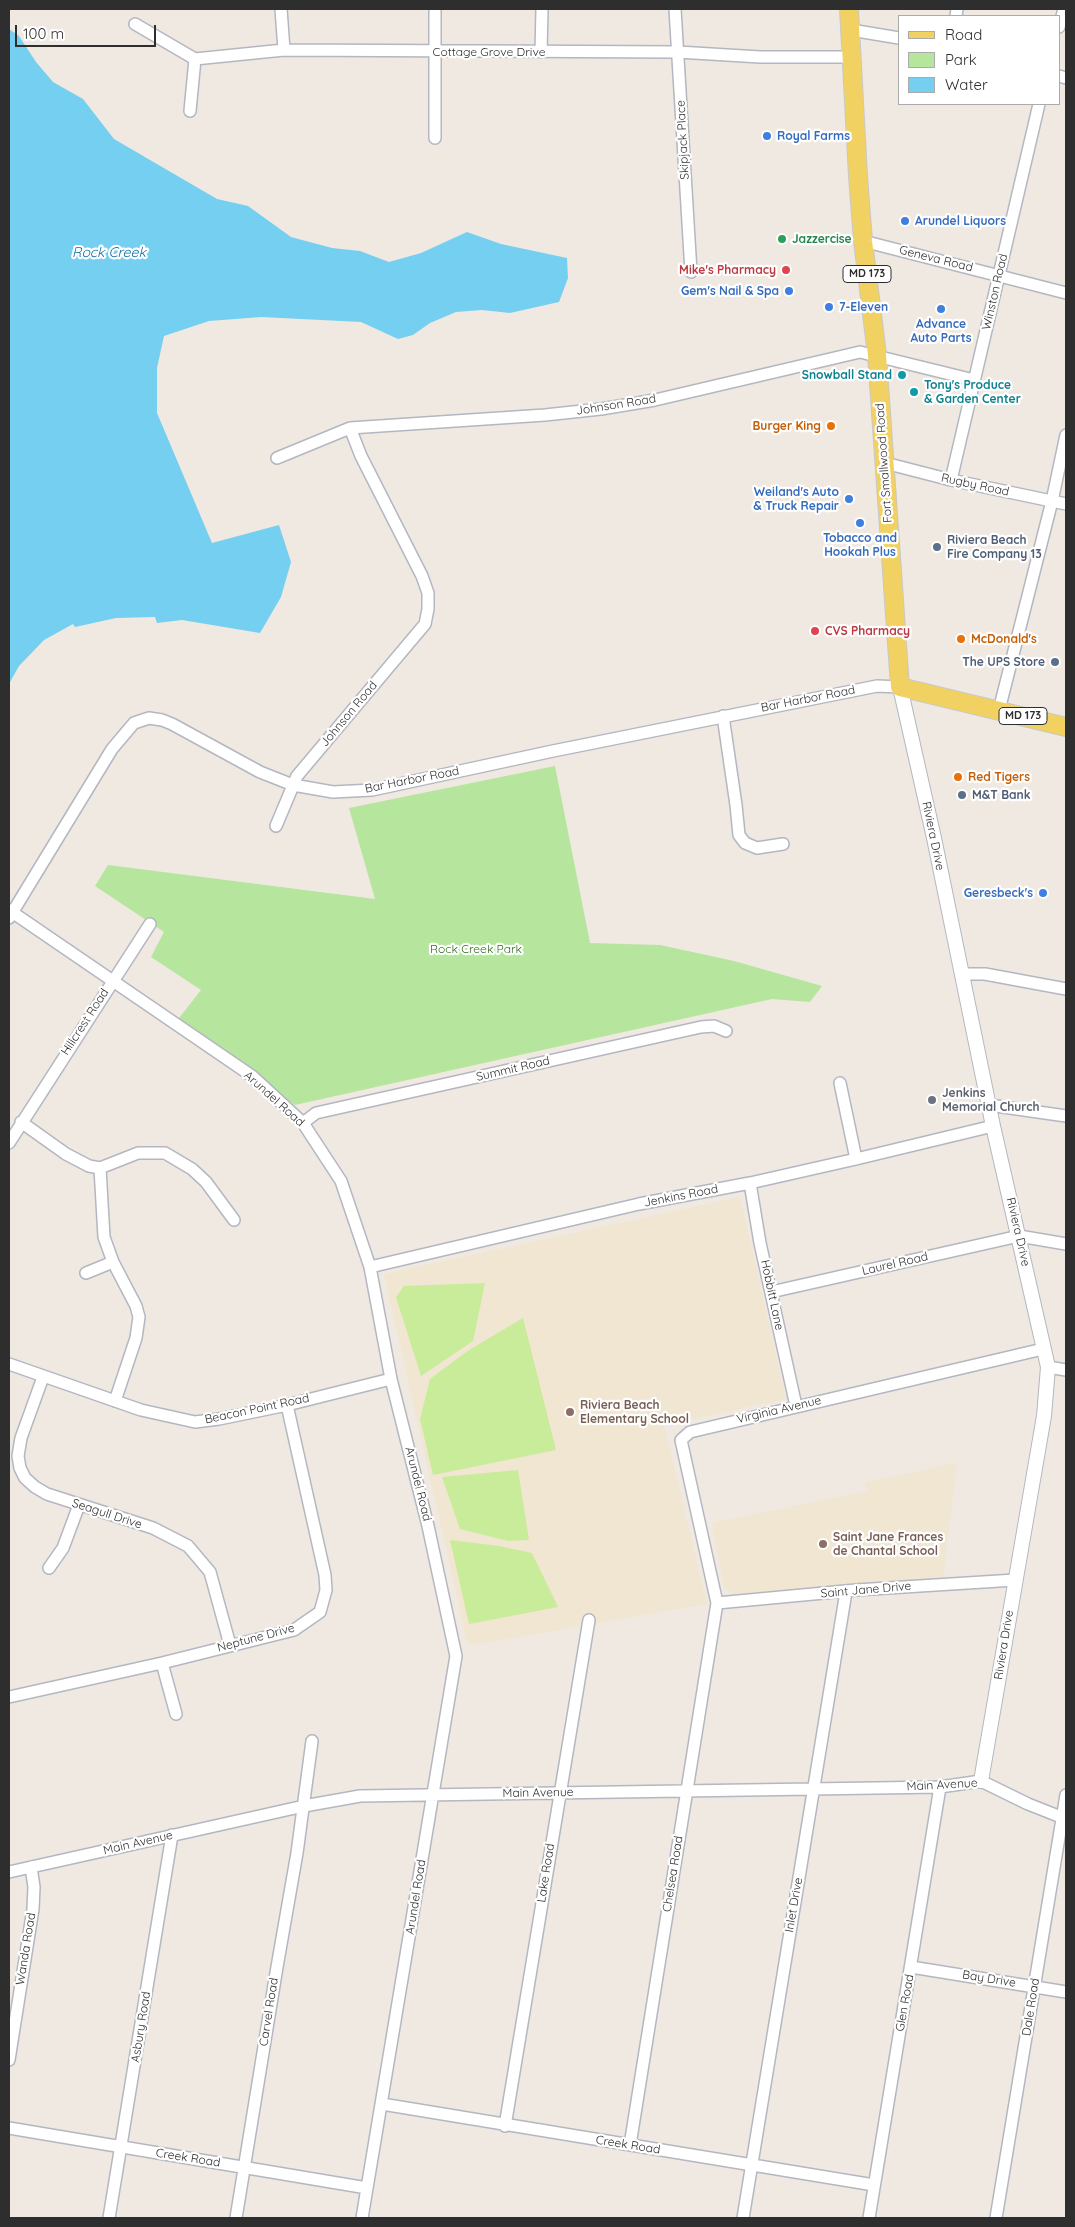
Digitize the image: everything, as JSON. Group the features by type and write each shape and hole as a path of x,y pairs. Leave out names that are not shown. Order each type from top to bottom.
{"main road":[{"name":"Fort Smallwood Road","path":"849,9 858,176 877,355 900,686"},
{"name":"MD 173","path":"900,686 1066,726"}],"street":[{"path":"281,9 284,50"},
{"path":"435,9 435,138"},
{"path":"541,52 542,9"},
{"name":"Skipjack Place","path":"675,9 691,272"},
{"path":"1060,23 1064,9"},
{"path":"134,24 194,59 190,111"},
{"path":"850,30 898,38"},
{"name":"Cottage Grove Drive","path":"194,59 284,50 678,52 760,57 853,56"},
{"name":"Winston Road","path":"951,480 1040,105"},
{"name":"Geneva Road","path":"864,241 1066,292"},
{"name":"Johnson Road","path":"277,458 350,428 544,416 601,409 655,400 860,352 974,380"},
{"name":"Johnson Road","path":"276,826 297,776 425,624 428,609 428,593 422,576 361,456 350,428"},
{"path":"999,710 1052,501 1066,434"},
{"name":"Rugby Road","path":"885,463 951,480 1066,504"},
{"name":"Bar Harbor Road","path":"10,914 112,749 134,723 149,718 162,720 260,772 293,785 333,792 372,790 723,716 876,686 900,686"},
{"name":"Riviera Drive","path":"900,686 934,838 993,1126 1048,1367 1044,1416 981,1781"},
{"path":"723,716 736,805 738,835 745,843 757,848 783,844"},
{"name":"Arundel Road","path":"10,914 113,980 252,1076 303,1123 341,1181 370,1267 391,1379 428,1526 456,1656 362,2218"},
{"name":"Hillcrest Road","path":"9,1143 150,924"},
{"path":"961,974 985,974 1066,989"},
{"name":"Summit Road","path":"303,1123 316,1113 691,1029 714,1026 726,1030"},
{"path":"840,1083 856,1159"},
{"path":"989,1105 1066,1116"},
{"path":"21,1122 66,1154 89,1166 100,1168 138,1154 165,1153 192,1169 206,1182 234,1220"},
{"name":"Jenkins Road","path":"370,1267 630,1206 750,1183 993,1126"},
{"path":"100,1168 104,1237 113,1262 132,1295 138,1317 136,1338 115,1401"},
{"name":"Hobbitt Lane","path":"750,1183 796,1406"},
{"path":"1019,1236 1066,1244"},
{"name":"Laurel Road","path":"771,1292 1019,1236"},
{"path":"86,1273 113,1262"},
{"name":"Virginia Avenue","path":"717,1603 681,1440 690,1432 1044,1349"},
{"name":"Beacon Point Road","path":"9,1364 150,1412 195,1422 219,1419 391,1379"},
{"path":"1048,1367 1066,1370"},
{"name":"Seagull Drive","path":"43,1377 21,1438 18,1456 20,1468 26,1478 35,1487 47,1494 153,1528 188,1546 210,1572 230,1646"},
{"name":"Neptune Drive","path":"9,1697 162,1663 294,1630 320,1612 326,1590 325,1575 287,1404"},
{"path":"49,1568 63,1548 79,1505"},
{"name":"Saint Jane Drive","path":"717,1603 1015,1580"},
{"name":"Inlet Drive","path":"743,2218 750,2166 814,1788 823,1722 846,1592"},
{"name":"Chelsea Road","path":"630,2145 717,1603"},
{"name":"Lake Road","path":"505,2126 588,1620"},
{"path":"162,1663 176,1714"},
{"name":"Carvel Road","path":"236,2218 304,1806 312,1741"},
{"name":"Main Avenue","path":"9,1872 304,1806 360,1796 940,1787 981,1781 1028,1804 1064,1818"},
{"name":"Glen Road","path":"869,2218 940,1787"},
{"name":"Dale Road","path":"996,2218 1064,1818 1066,1795"},
{"name":"Asbury Road","path":"109,2218 172,1835"},
{"name":"Wanda Road","path":"9,2060 33,1909 34,1887 31,1867"},
{"name":"Bay Drive","path":"911,1967 1066,1992"},
{"name":"Creek Road","path":"382,2104 505,2126 874,2185"},
{"name":"Creek Road","path":"9,2128 367,2188"}],"shaded area":[{"name":"Riviera Beach Elementary School","path":"740,1197 786,1399 664,1425 707,1604 468,1646 384,1274"},
{"path":"957,1463 943,1578 733,1594 724,1587 712,1523 867,1491 866,1482"}],"green space":[{"name":"Rock Creek Park","path":"555,766 590,943 660,945 734,961 822,986 810,1002 772,999 295,1105 176,1022 201,990 151,957 164,932 95,886 108,865 375,899 349,808"},
{"path":"485,1283 473,1341 421,1376 396,1297 404,1286"},
{"path":"523,1318 556,1450 433,1475 420,1419 430,1379 469,1350"},
{"path":"518,1470 529,1540 508,1541 460,1529 442,1477"},
{"path":"450,1540 499,1546 532,1553 558,1607 469,1624"}],"water":[{"name":"Rock Creek","path":"9,29 19,36 36,62 53,82 83,99 114,139 217,199 248,206 291,237 332,248 360,251 389,262 421,253 467,232 501,244 567,258 568,278 559,302 510,313 482,310 456,312 430,323 413,335 398,339 361,322 261,317 209,321 164,336 157,368 157,413 212,543 279,525 291,562 281,597 260,633 182,620 157,623 155,617 116,618 75,627 73,624 44,640 19,666 9,684"}],"place":[{"name":"Royal Farms","path":"767,136"},
{"name":"Arundel Liquors","path":"905,221"},
{"name":"Jazzercise","path":"782,239"},
{"name":"Mike's Pharmacy","path":"786,270"},
{"name":"Gem's Nail & Spa","path":"789,291"},
{"name":"7-Eleven","path":"829,307"},
{"name":"Advance Auto Parts","path":"941,309"},
{"name":"Snowball Stand","path":"902,375"},
{"name":"Tony's Produce & Garden Center","path":"914,392"},
{"name":"Burger King","path":"831,426"},
{"name":"Weiland's Auto & Truck Repair","path":"849,499"},
{"name":"Tobacco and Hookah Plus","path":"860,523"},
{"name":"Riviera Beach Fire Company 13","path":"937,547"},
{"name":"CVS Pharmacy","path":"815,631"},
{"name":"McDonald's","path":"961,639"},
{"name":"The UPS Store","path":"1055,662"},
{"name":"Red Tigers","path":"958,777"},
{"name":"M&T Bank","path":"962,795"},
{"name":"Geresbeck's","path":"1043,893"},
{"name":"Jenkins Memorial Church","path":"932,1100"},
{"name":"Riviera Beach Elementary School","path":"570,1412"},
{"name":"Saint Jane Frances de Chantal School","path":"823,1544"}]}
